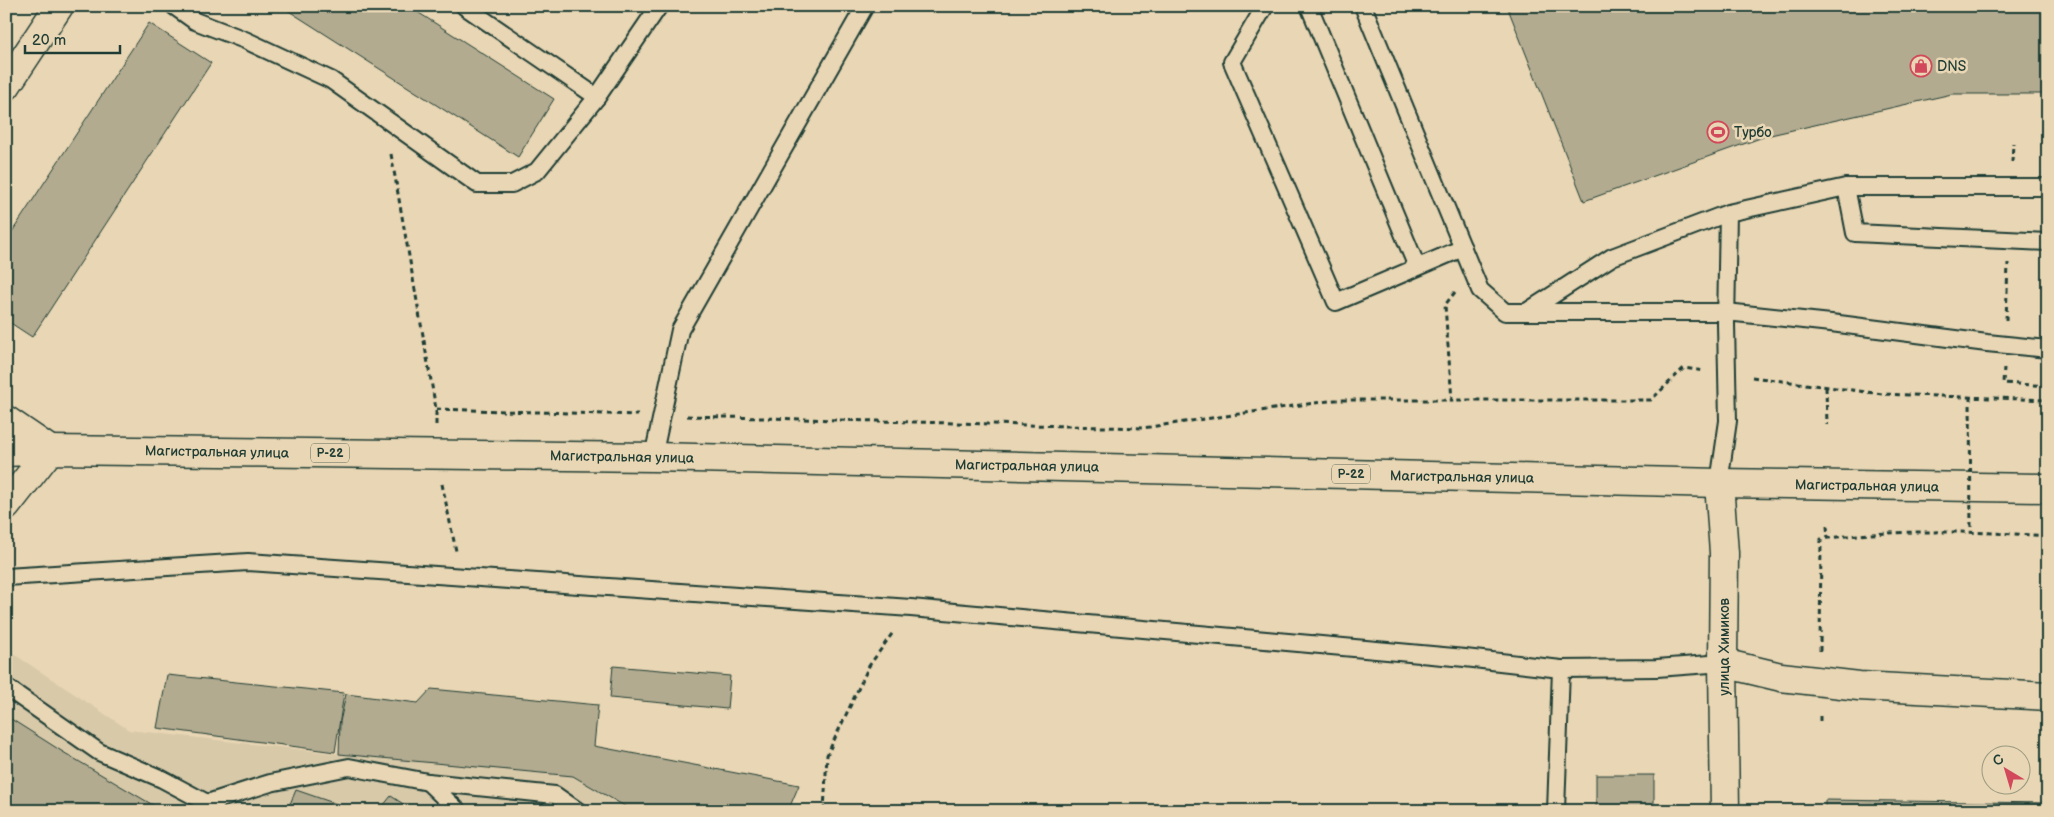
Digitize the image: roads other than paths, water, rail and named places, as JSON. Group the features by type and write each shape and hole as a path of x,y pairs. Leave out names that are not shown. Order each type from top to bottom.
{"main road":[{"path":"6,86 59,6"},
{"path":"6,420 50,450 6,506"},
{"name":"Магистральная улица","path":"6,452 50,450 653,456 1719,483 2048,488"},
{"name":"улица Химиков","path":"1719,483 1724,553 1725,811"},
{"path":"1723,663 1781,676 1859,686 2048,696"}],"lane":[{"path":"174,6 195,21 245,40 331,80 478,184 512,184 537,171 597,97 660,6"},
{"path":"653,456 680,330 865,6"},
{"path":"1265,6 1232,62 1336,302 1462,248"},
{"path":"1309,6 1417,267"},
{"path":"1363,6 1480,290 1505,312 1726,312 2048,349"},
{"path":"466,7 597,97"},
{"path":"1528,312 1612,257 1728,213 1846,187 2048,187"},
{"path":"1846,187 1855,233 2048,242"},
{"path":"1719,483 1728,421 1726,312 1728,213"},
{"path":"6,578 248,562 911,608 1455,657 1561,669 1657,668 1723,663"},
{"path":"1556,811 1561,669"},
{"path":"6,687 99,752 162,779 212,807 270,783 349,767 428,782 555,795 578,811"},
{"path":"428,782 458,811"}],"place":[{"name":"DNS","path":"1921,66"},
{"name":"Турбо","path":"1718,132"}]}
